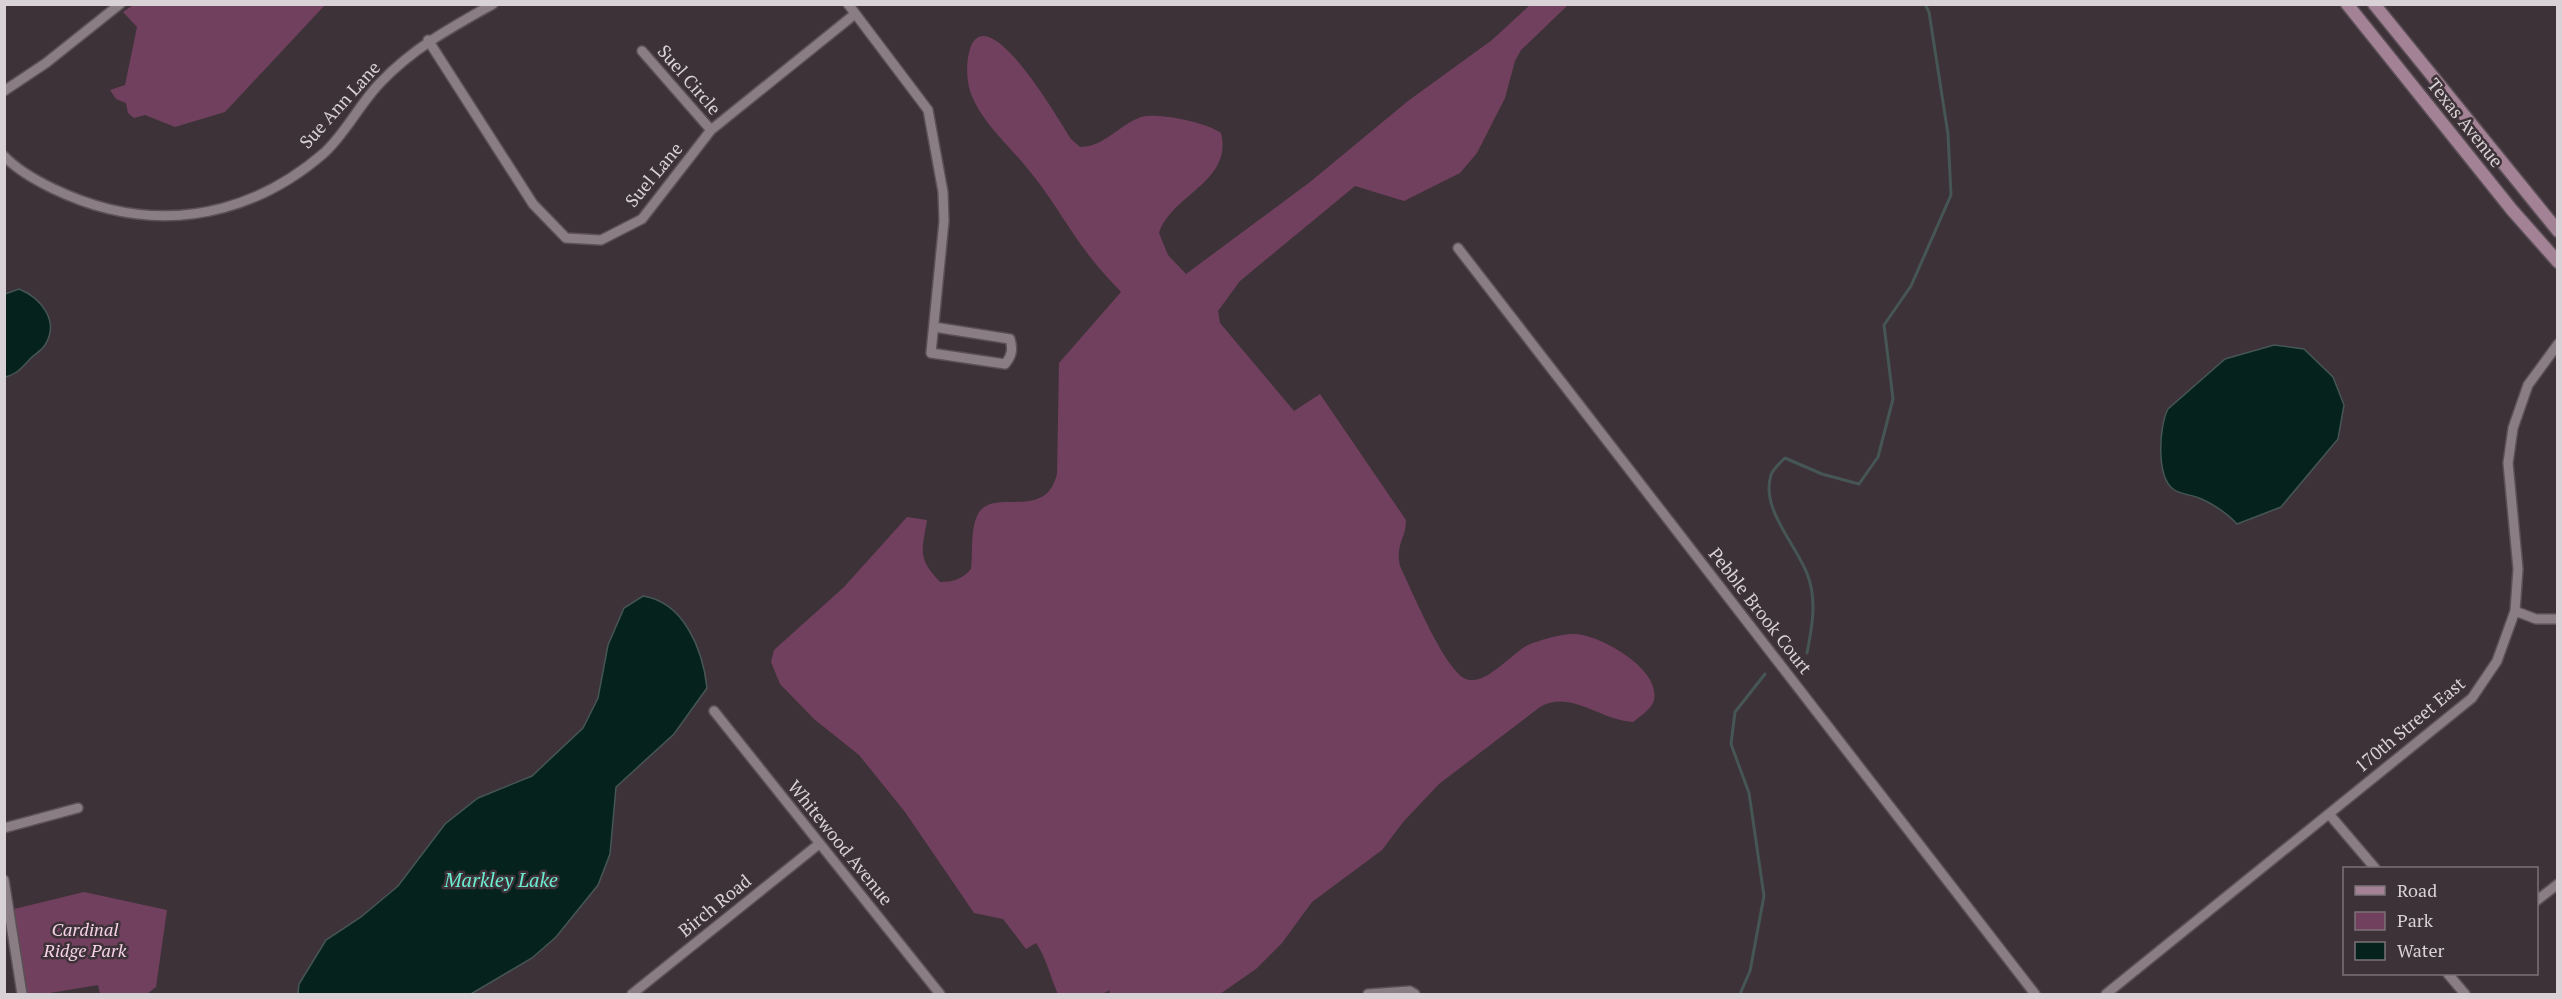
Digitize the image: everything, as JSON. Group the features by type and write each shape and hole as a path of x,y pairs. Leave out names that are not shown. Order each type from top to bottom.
{"main road":[{"name":"Texas Avenue","path":"2348,4 2512,210 2558,262"},
{"name":"Texas Avenue","path":"2374,4 2558,231"}],"street":[{"path":"4,91 120,4"},
{"name":"Sue Ann Lane","path":"4,156 15,167 67,195 95,206 141,217 178,217 238,204 281,184 325,152 381,82 428,40 493,4"},
{"path":"848,4 928,110 943,192 944,221 931,353 1005,364 1010,358 1012,346 1010,339 934,327"},
{"name":"Suel Lane","path":"428,40 533,204 566,238 601,240 642,219 711,130 855,14"},
{"name":"Suel Circle","path":"642,51 711,130"},
{"name":"Pebble Brook Court","path":"1458,248 2035,994"},
{"name":"170th Street East","path":"2106,994 2472,698 2497,661 2516,611 2518,569 2508,463 2513,428 2528,385 2558,344"},
{"path":"2516,611 2536,619 2558,619"},
{"name":"Whitewood Avenue","path":"714,711 940,994"},
{"path":"4,828 78,808"},
{"path":"2329,814 2374,867"},
{"name":"Birch Road","path":"632,994 819,844"},
{"path":"4,880 22,994"},
{"path":"2538,899 2558,884"},
{"path":"2449,975 2465,994"},
{"path":"1368,994 1410,991 1415,994"}],"green space":[{"path":"133,5 325,5 225,112 175,127 145,115 134,118 128,113 126,103 116,99 110,90 125,85 137,27 123,12"},
{"path":"1530,5 1568,5 1521,50 1515,61 1505,98 1477,153 1460,173 1404,201 1355,186 1240,281 1218,311 1220,323 1294,411 1320,394 1406,520 1399,552 1400,566 1429,628 1448,661 1458,673 1466,679 1481,678 1490,674 1528,645 1552,637 1576,634 1601,641 1615,648 1641,668 1650,679 1654,691 1652,706 1633,722 1563,701 1551,702 1540,707 1439,784 1404,821 1382,850 1312,902 1282,943 1256,969 1220,994 1109,994 1110,990 1102,994 1058,994 1036,943 1026,949 1003,919 974,913 905,812 859,755 814,719 780,684 771,662 774,650 844,587 907,517 927,520 923,547 924,560 940,582 949,581 961,578 971,569 975,520 985,506 995,503 1031,501 1042,497 1051,489 1057,474 1059,363 1121,292 1094,262 1036,179 980,112 970,91 968,80 967,62 971,46 981,36 994,39 1009,52 1041,92 1071,139 1080,147 1104,140 1133,121 1149,116 1182,119 1221,133 1222,150 1218,164 1210,176 1176,208 1159,233 1168,255 1186,274 1310,182 1408,101 1492,40"},
{"name":"Cardinal Ridge Park","path":"84,892 167,910 156,987 147,994 100,994 98,985 44,994 27,994 14,909"}],"water":[{"path":"19,289 34,298 46,311 50,327 49,336 44,347 13,374 5,377 5,294"},
{"path":"2274,345 2304,349 2333,377 2344,405 2338,439 2281,507 2237,524 2214,506 2199,498 2176,491 2168,483 2164,473 2161,450 2165,417 2168,409 2225,359"},
{"name":"Markley Lake","path":"643,596 657,600 670,608 689,630 701,658 707,688 674,734 616,787 610,854 598,885 556,937 532,958 471,994 298,994 299,984 326,940 361,917 398,886 445,824 478,798 532,776 583,728 598,698 608,645 624,608"}],"waterway":[{"path":"1807,653 1813,614 1811,585 1803,564 1775,514 1769,488 1771,475 1785,458 1822,474 1859,484 1878,457 1893,399 1884,325 1911,286 1951,195 1948,134 1929,12 1925,4"},
{"path":"1740,994 1750,971 1764,896 1749,793 1731,744 1735,712 1765,674"}]}
